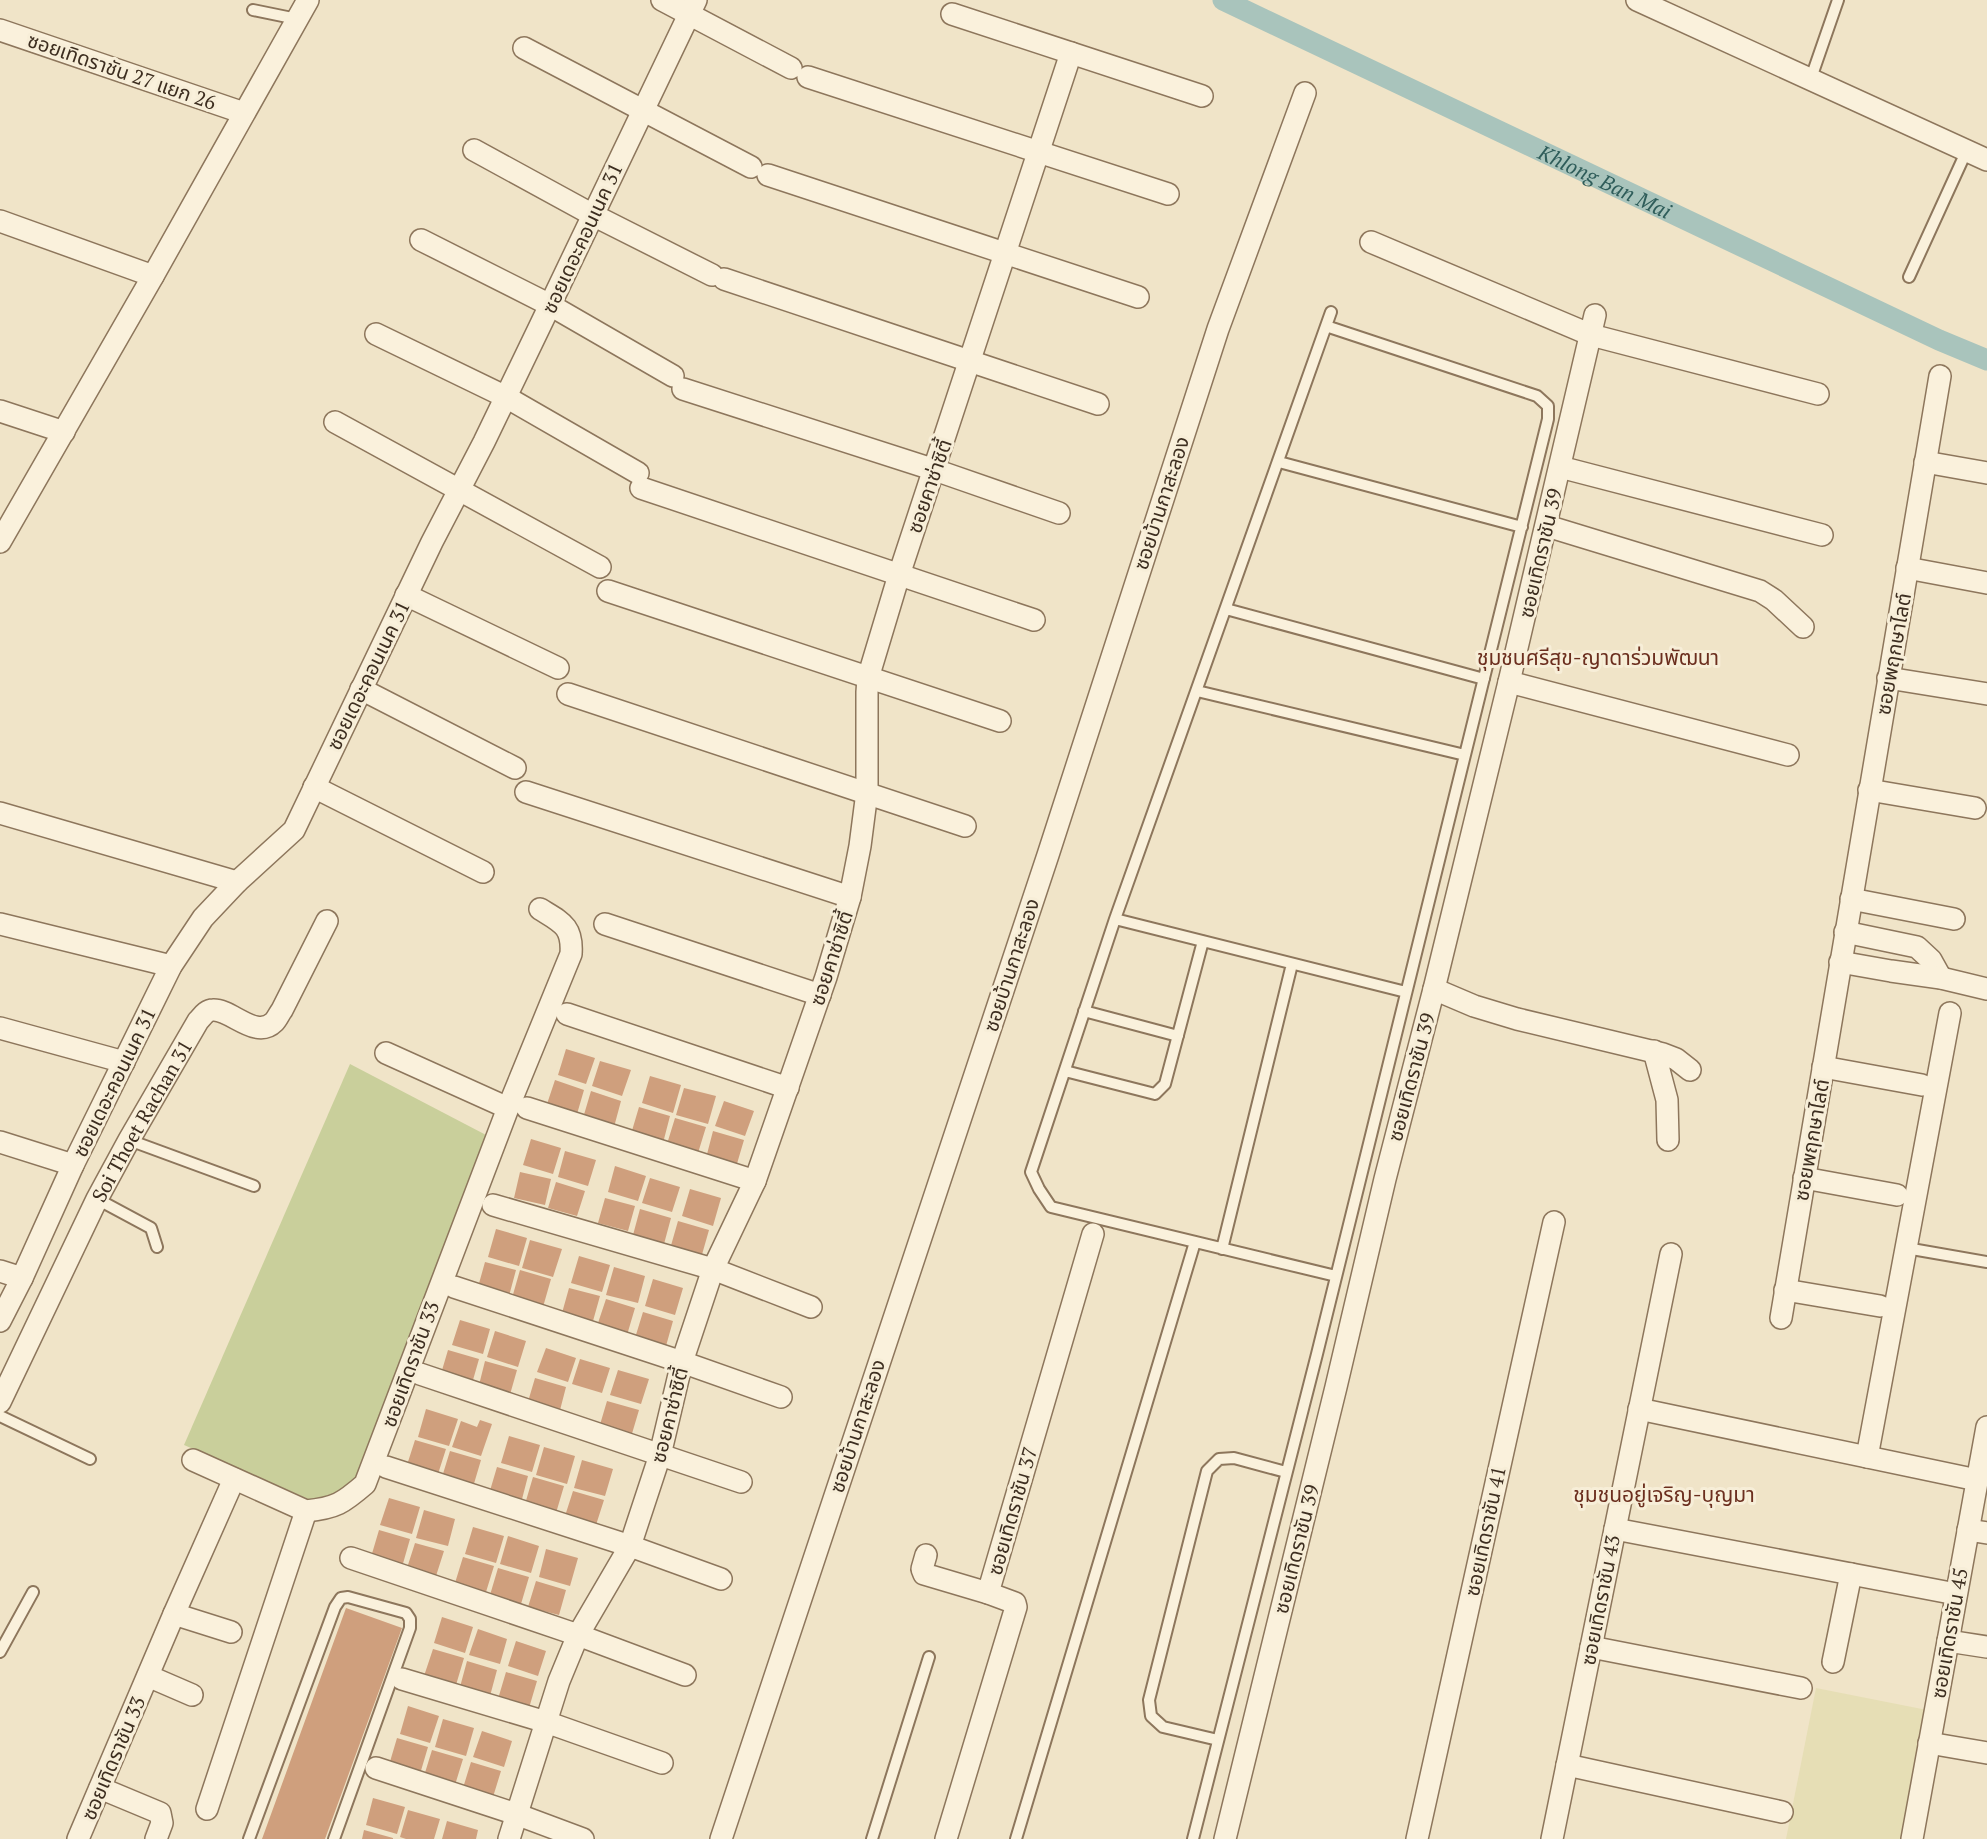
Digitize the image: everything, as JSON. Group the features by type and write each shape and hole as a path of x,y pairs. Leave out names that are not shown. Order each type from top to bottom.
{"street":[{"path":"0,542 308,0"},
{"path":"662,0 692,7 800,73 1168,194"},
{"path":"1637,0 1987,160"},
{"name":"ซอยเดอะคอนเนค 31","path":"0,1321 73,1165 171,966 203,918 237,882 294,830 406,595 506,397 692,7"},
{"path":"952,14 1202,96"},
{"name":"ซอยเทิดราชัน 27 แยก 26","path":"0,30 244,112"},
{"path":"524,48 642,112 760,171 1138,297"},
{"name":"ซอยคาซ่าซิตี้","path":"508,1839 558,1681 578,1635 630,1545 660,1455 682,1362 712,1269 755,1180 820,995 850,897 860,846 867,792 868,678 899,575 1071,53"},
{"name":"ซอยบ้านกาสะลอง","path":"721,1839 1048,855 1218,328 1305,93"},
{"path":"474,150 593,214 718,277 1098,404"},
{"path":"0,221 153,276"},
{"path":"421,240 550,305 678,382 1059,513"},
{"path":"1371,242 1593,325 1818,394"},
{"name":"ซอยเทิดราชัน 39","path":"1225,1839 1385,1179 1434,989 1547,526 1593,325"},
{"path":"376,334 506,397 640,480 899,575 1034,620"},
{"name":"ซอยพฤกษาไลต์","path":"1781,1318 1940,375"},
{"path":"0,411 64,432"},
{"path":"335,422 600,567"},
{"path":"1925,462 1987,473"},
{"path":"1560,467 1822,535"},
{"path":"1547,526 1760,591 1774,600 1803,627"},
{"path":"1907,568 1987,583"},
{"path":"608,591 1000,721"},
{"path":"406,595 558,668"},
{"path":"1888,678 1987,694"},
{"path":"1509,682 1788,755"},
{"path":"361,689 515,768"},
{"path":"568,694 965,826"},
{"path":"314,787 483,872"},
{"path":"1869,790 1975,808"},
{"path":"526,792 850,897"},
{"path":"0,813 237,882"},
{"path":"1851,899 1954,919"},
{"name":"ซอยเทิดราชัน 33","path":"306,1511 325,1509 344,1502 365,1484 518,1108 571,954 572,941 569,931 564,924 540,909"},
{"name":"Soi Thoet Rachan 31","path":"0,1402 97,1199 198,1021 205,1012 213,1010 231,1015 252,1026 267,1026 273,1023 282,1010 327,921"},
{"path":"0,924 171,966"},
{"path":"605,924 820,995"},
{"path":"1845,932 1917,947 1932,960 1941,978"},
{"path":"1840,962 1941,978 1987,989"},
{"path":"1434,989 1473,1006 1517,1019 1654,1051 1676,1059 1690,1070"},
{"path":"1867,1457 1950,1013"},
{"path":"567,1014 788,1088"},
{"path":"0,1028 124,1062"},
{"path":"1654,1051 1667,1100 1668,1140"},
{"path":"386,1053 518,1108 755,1180"},
{"path":"1823,1067 1922,1085"},
{"path":"0,1142 73,1165"},
{"path":"1804,1178 1897,1195"},
{"path":"493,1205 712,1269 811,1308"},
{"name":"ซอยเทิดราชัน 41","path":"1417,1839 1554,1222"},
{"name":"ซอยเทิดราชัน 37","path":"946,1839 1016,1607 1015,1603 988,1593 1093,1234"},
{"name":"ซอยเทิดราชัน 43","path":"1552,1839 1671,1254"},
{"path":"0,1271 22,1278"},
{"path":"454,1287 781,1397"},
{"path":"1785,1290 1880,1306"},
{"path":"420,1374 741,1482"},
{"path":"1639,1408 1977,1480"},
{"name":"ซอยเทิดราชัน 45","path":"1912,1839 1956,1594 1978,1532 1977,1480 1987,1427"},
{"path":"193,1460 306,1511 207,1809"},
{"path":"386,1467 630,1545 721,1579"},
{"name":"ซอยเทิดราชัน 33","path":"78,1839 234,1479"},
{"path":"1615,1529 1956,1594"},
{"path":"926,1555 922,1569 924,1574 988,1593"},
{"path":"351,1558 578,1635 685,1675"},
{"path":"1833,1662 1851,1574"},
{"path":"174,1614 231,1632"},
{"path":"1948,1641 1987,1647"},
{"path":"1591,1647 1801,1688"},
{"path":"148,1676 192,1695"},
{"path":"402,1679 546,1722 662,1763"},
{"path":"1929,1743 1987,1753"},
{"path":"1567,1765 1782,1812"},
{"path":"376,1768 516,1814 583,1839"},
{"path":"100,1788 160,1813 162,1823 156,1839"}],"lane":[{"path":"1811,78 1821,55 1838,0"},
{"path":"253,10 297,19"},
{"path":"1909,277 1967,150"},
{"path":"1331,312 1115,919 1031,1172 1051,1208 1336,1276"},
{"path":"1193,1839 1336,1276 1548,419 1548,406 1537,396 1326,326"},
{"path":"1279,462 1522,527"},
{"path":"1226,609 1484,679"},
{"path":"1197,691 1465,755"},
{"path":"1115,919 1406,992"},
{"path":"1065,1071 1155,1094 1166,1084 1203,941"},
{"path":"1222,1249 1292,964"},
{"path":"1084,1011 1178,1036"},
{"path":"129,1140 254,1186"},
{"path":"97,1199 151,1228 157,1247"},
{"path":"1016,1839 1195,1242"},
{"path":"1906,1248 1987,1262"},
{"path":"0,1416 90,1459"},
{"path":"1218,1740 1163,1727 1151,1716 1149,1700 1207,1471 1219,1459 1234,1458 1286,1472"},
{"path":"0,1652 33,1592"},
{"path":"249,1839 335,1607 341,1598 348,1597 406,1613 410,1619 410,1628 334,1839"},
{"path":"872,1839 929,1657"}],"shaded area":[{"path":"1816,1688 1927,1710 1902,1839 1786,1839"}],"green space":[{"path":"350,1064 488,1136 357,1478 337,1493 313,1501 184,1445"}],"building":[{"path":"566,1049 595,1058 586,1084 558,1075"},
{"path":"600,1061 631,1070 622,1096 592,1086"},
{"path":"650,1076 681,1085 673,1113 642,1103"},
{"path":"555,1080 584,1090 577,1114 547,1104"},
{"path":"684,1088 716,1096 708,1124 676,1115"},
{"path":"591,1091 621,1101 614,1127 583,1118"},
{"path":"724,1101 754,1111 745,1136 715,1126"},
{"path":"639,1107 670,1116 663,1143 631,1134"},
{"path":"675,1118 706,1127 698,1153 667,1144"},
{"path":"713,1131 744,1140 736,1167 706,1158"},
{"path":"531,1139 561,1148 553,1174 523,1165"},
{"path":"565,1151 596,1160 588,1186 558,1177"},
{"path":"615,1166 646,1176 638,1201 608,1192"},
{"path":"520,1172 551,1179 545,1205 514,1198"},
{"path":"650,1178 680,1187 672,1212 642,1203"},
{"path":"556,1182 585,1191 577,1216 548,1208"},
{"path":"690,1189 721,1198 713,1226 682,1216"},
{"path":"605,1198 635,1206 628,1231 598,1223"},
{"path":"640,1209 671,1218 664,1244 633,1235"},
{"path":"678,1221 709,1230 701,1258 670,1249"},
{"path":"496,1229 527,1238 519,1266 488,1257"},
{"path":"530,1240 562,1249 553,1277 522,1268"},
{"path":"579,1256 610,1265 602,1292 571,1283"},
{"path":"485,1262 516,1270 509,1296 478,1287"},
{"path":"614,1267 645,1276 638,1303 606,1295"},
{"path":"520,1270 551,1279 543,1307 512,1298"},
{"path":"653,1279 683,1288 675,1315 645,1306"},
{"path":"569,1288 600,1296 593,1321 562,1313"},
{"path":"606,1299 635,1308 627,1335 597,1326"},
{"path":"643,1312 673,1321 666,1346 635,1338"},
{"path":"460,1320 490,1329 483,1354 452,1345"},
{"path":"495,1331 526,1341 518,1367 487,1357"},
{"path":"546,1348 576,1358 568,1382 537,1372"},
{"path":"448,1350 479,1359 471,1387 440,1377"},
{"path":"580,1359 610,1368 602,1393 572,1384"},
{"path":"485,1361 517,1370 509,1398 478,1389"},
{"path":"618,1370 649,1379 641,1404 610,1395"},
{"path":"535,1378 566,1387 559,1414 527,1405"},
{"path":"607,1401 639,1410 631,1437 599,1428"},
{"path":"426,1409 458,1419 449,1446 418,1437"},
{"path":"480,1420 492,1424 481,1456 452,1447 461,1421 477,1427"},
{"path":"509,1436 540,1445 532,1472 501,1463"},
{"path":"415,1440 446,1449 438,1474 407,1465"},
{"path":"544,1447 575,1456 567,1484 536,1475"},
{"path":"450,1451 481,1460 473,1487 442,1477"},
{"path":"582,1460 613,1469 605,1496 574,1488"},
{"path":"497,1467 528,1476 521,1503 489,1494"},
{"path":"533,1477 564,1486 556,1513 525,1504"},
{"path":"573,1491 604,1500 596,1525 565,1516"},
{"path":"389,1498 420,1507 412,1534 380,1525"},
{"path":"424,1510 455,1519 448,1546 416,1538"},
{"path":"473,1527 504,1536 496,1563 465,1554"},
{"path":"379,1530 410,1539 402,1567 371,1557"},
{"path":"508,1536 539,1546 531,1573 500,1564"},
{"path":"415,1543 444,1551 436,1576 407,1568"},
{"path":"546,1549 578,1558 570,1586 539,1577"},
{"path":"463,1557 494,1566 486,1592 455,1583"},
{"path":"498,1568 529,1577 521,1604 490,1595"},
{"path":"536,1581 566,1590 559,1615 528,1607"},
{"path":"346,1608 402,1628 325,1839 262,1839"},
{"path":"442,1617 473,1627 465,1653 434,1643"},
{"path":"478,1629 507,1639 500,1664 469,1655"},
{"path":"516,1641 546,1651 538,1676 508,1666"},
{"path":"433,1649 464,1658 456,1685 424,1676"},
{"path":"467,1661 497,1670 490,1696 460,1687"},
{"path":"506,1672 537,1681 529,1708 498,1699"},
{"path":"408,1706 439,1716 430,1743 400,1734"},
{"path":"443,1719 474,1728 466,1756 435,1747"},
{"path":"482,1731 512,1741 504,1767 473,1757"},
{"path":"397,1738 428,1747 420,1774 389,1765"},
{"path":"432,1750 463,1759 455,1785 424,1776"},
{"path":"471,1762 501,1771 493,1797 463,1788"},
{"path":"373,1798 405,1807 397,1834 366,1825"},
{"path":"408,1810 440,1819 434,1839 400,1837"},
{"path":"447,1821 478,1830 476,1839 442,1839"},
{"path":"364,1830 393,1838 393,1839 362,1839"}],"waterway":[{"name":"Khlong Ban Mai","path":"1223,0 1939,340 1987,360"}],"district":[{"name":"ชุมชนศรีสุข-ญาดาร่วมพัฒนา","path":"1598,657"},
{"name":"ชุมชนอยู่เจริญ-บุญมา","path":"1664,1494"}]}
